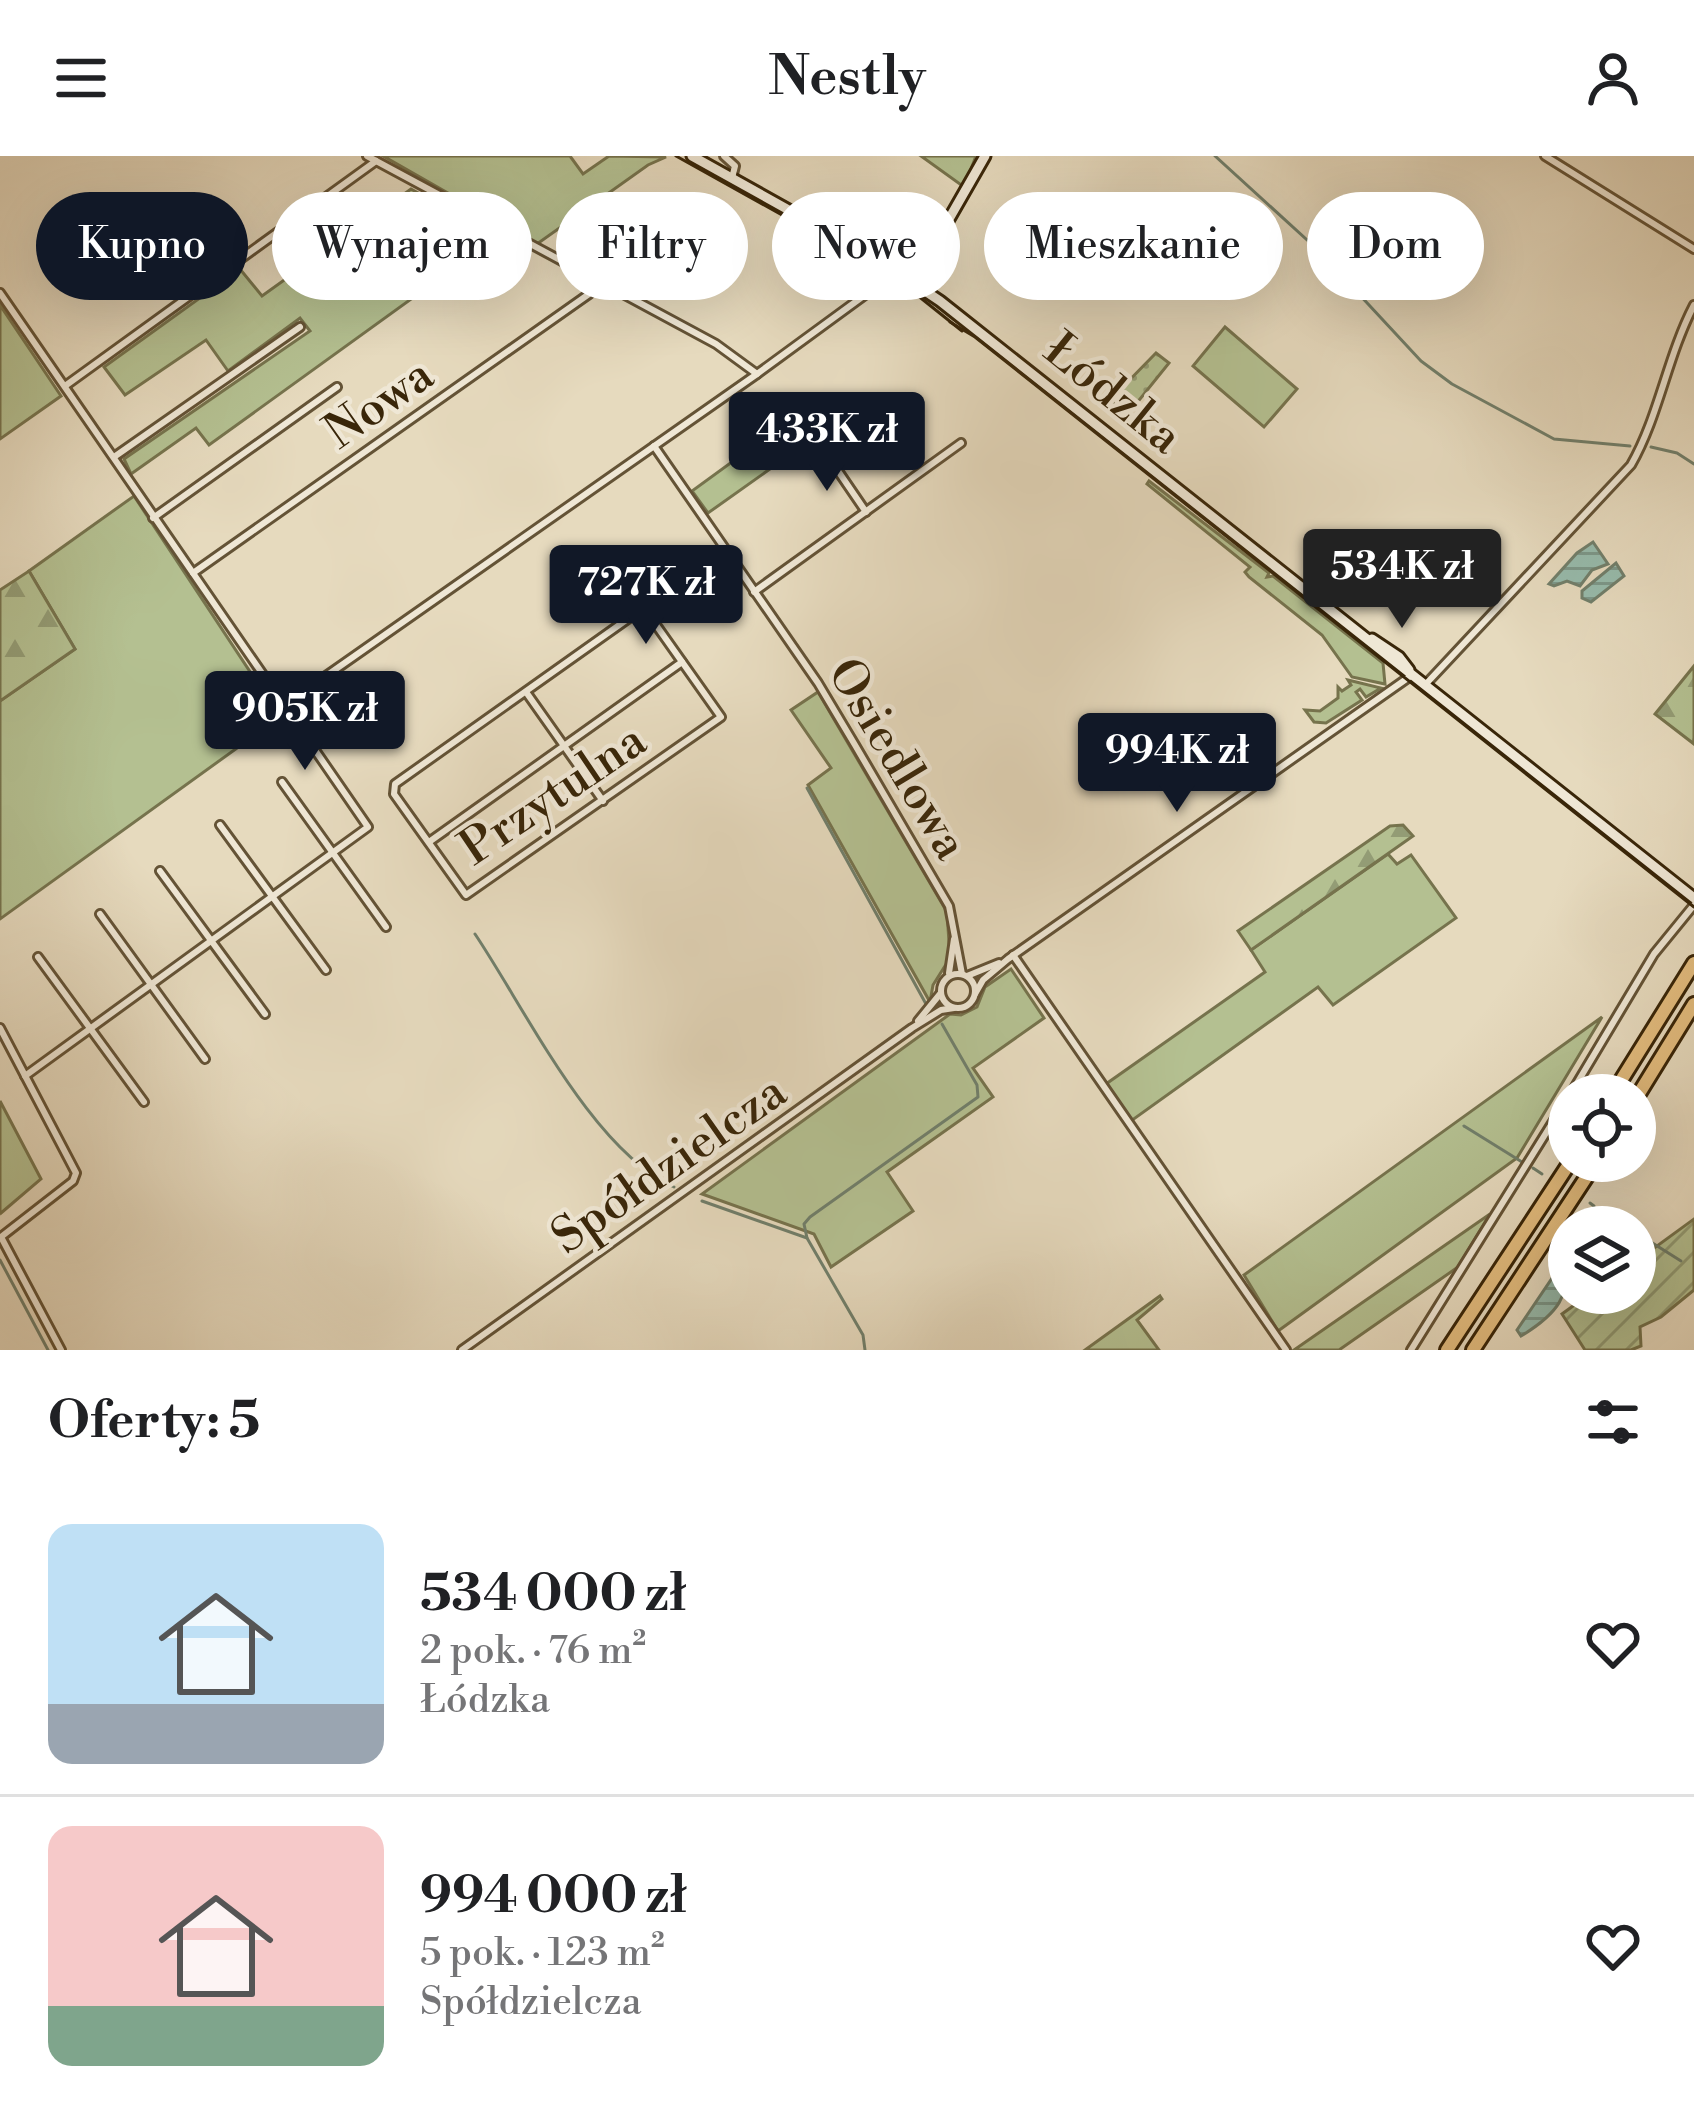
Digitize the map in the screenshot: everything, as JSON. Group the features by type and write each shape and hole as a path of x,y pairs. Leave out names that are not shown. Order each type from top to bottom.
{"highway":[{"path":"1625,1074 1694,962"},
{"path":"1651,1074 1694,1004"},
{"path":"1447,1350 1557,1182"},
{"path":"1473,1350 1583,1182"}],"main road":[{"name":"Łódzka","path":"692,156 772,200"},
{"path":"960,200 985,156"},
{"name":"Łódzka","path":"937,300 1356,630 1394,653 1412,675 1694,902"}],"street":[{"path":"367,156 556,258"},
{"path":"724,156 735,166 733,178"},
{"path":"1545,156 1694,249"},
{"path":"65,386 376,161"},
{"path":"0,293 368,827 25,1076"},
{"name":"Nowa","path":"193,572 579,300"},
{"path":"634,300 716,344 757,374"},
{"path":"286,704 861,300"},
{"path":"1425,685 1631,465 1667,362 1694,305"},
{"path":"114,457 300,327"},
{"path":"153,518 337,387"},
{"path":"812,443 821,446 866,512"},
{"path":"754,592 961,443"},
{"name":"Osiedlowa","path":"654,446 841,720 946,900 965,975"},
{"path":"603,801 526,692 725,550"},
{"path":"429,842 682,662 644,608"},
{"name":"Przytulna","path":"526,692 392,790 469,895 721,717 682,662"},
{"path":"912,1028 940,1010 968,1006 983,980 1011,957 1412,675"},
{"path":"281,782 386,927"},
{"path":"220,825 326,970"},
{"path":"160,871 265,1014"},
{"path":"1582,1074 1654,954 1694,902"},
{"path":"100,914 205,1059"},
{"name":"Osiedlowa","path":"947,977 955,930"},
{"path":"38,957 144,1102"},
{"path":"912,1028 937,1003 947,977 982,972 1011,957"},
{"path":"1011,957 1286,1350"},
{"path":"961,960 971,970 982,972"},
{"path":"965,975 974,982 975,994"},
{"path":"941,988 943,999 954,1008"},
{"path":"0,1028 76,1177 1,1237 61,1350"},
{"name":"Spółdzielcza","path":"462,1350 912,1028"},
{"path":"1411,1350 1548,1129"}],"green space":[{"path":"383,156 570,156 583,174 609,156 666,157 610,192 556,192 556,230 537,244 532,241 532,192 446,192"},
{"path":"921,156 976,156 964,187"},
{"path":"248,279 262,296 272,289 272,300 410,300 209,445 196,428 131,474 124,459 310,331 300,318 228,371 206,340 125,395 104,367 197,300 248,300"},
{"path":"0,305 61,396 0,439"},
{"path":"1225,327 1297,389 1264,427 1193,366"},
{"path":"1156,353 1169,363 1128,414 1110,400"},
{"path":"798,414 815,437 708,513 692,491"},
{"path":"1149,481 1383,663 1385,684 1352,677 1322,635 1249,577 1245,572 1250,567"},
{"path":"134,496 280,717 0,919 0,701 75,649 29,571"},
{"path":"29,571 75,649 0,701 0,590"},
{"path":"1694,666 1694,744 1655,714"},
{"path":"1348,680 1381,688 1366,697 1360,689 1356,692 1362,700 1326,723 1314,722 1305,710 1320,711 1338,698 1338,687 1342,691 1351,685"},
{"path":"818,692 947,912 950,958 933,985 930,1002 808,785 831,768 791,710"},
{"path":"1403,825 1413,836 1251,950 1238,931 1390,826"},
{"path":"1388,854 1397,864 1411,855 1456,918 1333,1005 1318,987 1131,1121 1106,1084 1265,972 1251,950"},
{"path":"1011,969 1044,1018 973,1068 993,1097 887,1172 913,1211 831,1267 814,1234 702,1194 950,1014 961,1015 977,1007 985,987"},
{"path":"1602,1017 1568,1074 1548,1074 1548,1107 1517,1158 1278,1331 1244,1275"},
{"path":"0,1101 41,1179 1,1213 0,1211"},
{"path":"1490,1214 1458,1267 1339,1350 1294,1350"},
{"path":"1694,1219 1694,1290 1661,1317 1640,1327 1641,1346 1585,1350 1562,1314 1656,1314 1656,1247"},
{"path":"1160,1296 1137,1320 1159,1350 1085,1350"}],"shaded area":[{"path":"1593,542 1608,564 1592,570 1580,586 1567,581 1549,584 1577,553"},
{"path":"1616,563 1624,576 1591,602 1582,598 1582,591"},
{"path":"1548,1284 1550,1314 1521,1336 1517,1330"}],"waterway":[{"path":"1215,156 1317,249 1421,361 1452,384 1554,439 1630,446"},
{"path":"1651,447 1677,453 1694,464"},
{"path":"807,788 926,1004"},
{"path":"475,934 588,1111 644,1169 674,1187"},
{"path":"807,1238 804,1224 810,1217 978,1097 977,1085 942,1024"},
{"path":"1464,1126 1522,1162"},
{"path":"1533,1168 1542,1174"},
{"path":"702,1201 807,1238 863,1335 865,1350"},
{"path":"1590,1203 1594,1206"},
{"path":"1656,1245 1681,1261"},
{"path":"0,1260 48,1350"}],"tram line":[{"path":"676,156 897,279 962,331"},
{"path":"950,322 975,337 1694,907"}]}
